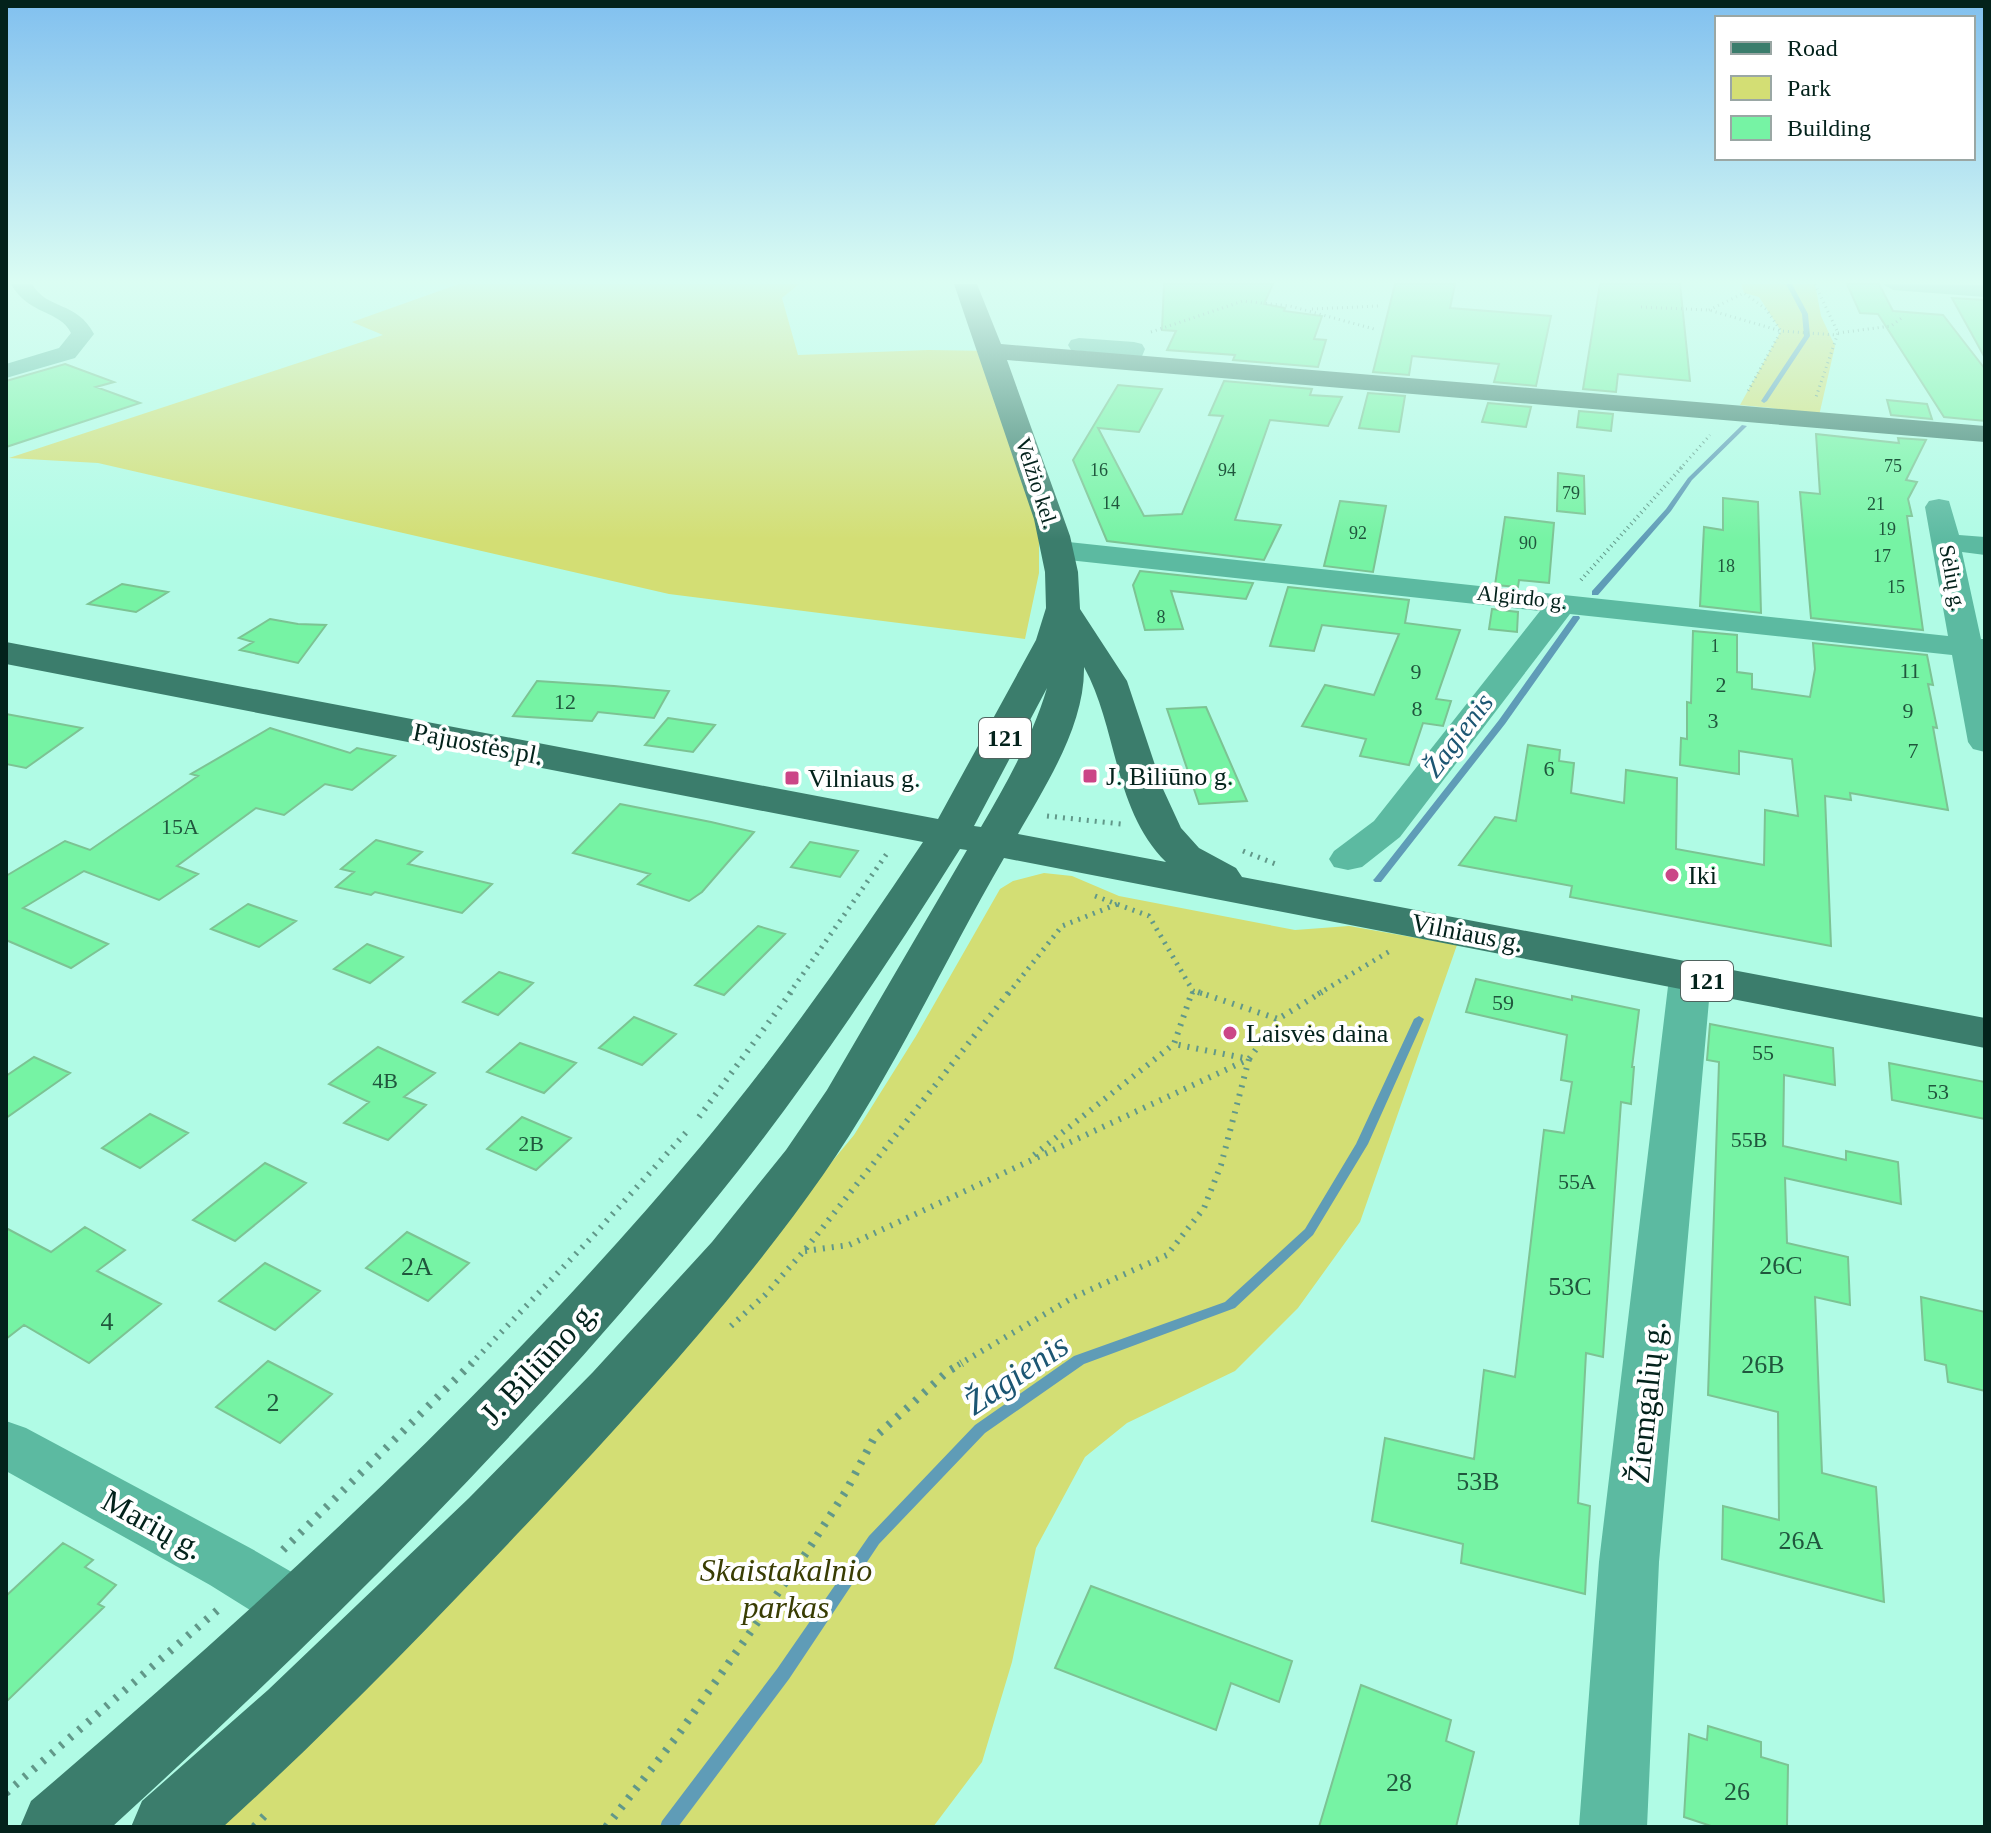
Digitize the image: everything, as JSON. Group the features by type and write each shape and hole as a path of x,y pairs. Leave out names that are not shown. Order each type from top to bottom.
{"main road":[{"name":"Velžio kel.","path":"999,370 1059,550 1059,625"},
{"path":"1289,370 1985,434"},
{"path":"1059,625 1108,679 1151,806 1174,847 1189,861 1248,889"},
{"name":"121","path":"950,833 995,759 1059,625"},
{"name":"Pajuostės pl.","path":"6,653 950,833"},
{"path":"168,1827 395,1615 555,1453 674,1322 765,1215 837,1115 962,893 950,833"},
{"name":"Vilniaus g.","path":"950,833 1985,1033"},
{"name":"J. Biliūno g.","path":"57,1827 275,1594 548,1354 721,1157 799,1052 950,833"}],"street":[{"name":"Sėlių g.","path":"1939,507 1976,648 1985,742"},
{"path":"1946,542 1985,546"},
{"name":"Algirdo g.","path":"1059,550 1976,648"},
{"path":"1348,859 1387,829 1563,602"},
{"name":"Žiemgalių g.","path":"1613,1827 1629,1562 1690,978"},
{"name":"Marių g.","path":"6,1444 275,1594"}],"path":[{"path":"1747,393 1760,370"},
{"path":"1816,398 1825,370"},
{"path":"1563,602 1713,432"},
{"path":"6,1793 275,1594 398,1439 531,1304 695,1122 758,1040 950,833"},
{"path":"1249,1059 849,1245 804,1251 1062,926 1120,903 1149,916 1193,991 1278,1019"},
{"path":"606,1827 678,1735 806,1553 846,1491 874,1438 947,1372 1074,1297 1167,1255 1204,1208 1221,1165 1249,1059 1278,1019 1371,962"},
{"path":"1027,1160 1174,1044 1193,991"},
{"path":"1174,1044 1249,1059"}],"green space":[{"path":"278,370 998,370 1039,532 1039,573 1025,639 669,594 98,463 9,458"},
{"path":"1760,370 1830,370 1818,420 1772,408 1740,405"},
{"name":"Skaistakalnio parkas","path":"1044,873 1072,876 1119,896 1295,930 1349,926 1457,945 1360,1222 1298,1308 1235,1371 1127,1423 1085,1457 1036,1548 1012,1662 982,1762 933,1827 204,1827 619,1419 854,1135 916,1036 1000,889 1013,881"}],"building":[{"path":"46,370 80,370 114,382 96,387 140,403 6,447 6,381"},
{"path":"1374,370 1410,370 1409,375 1373,372"},
{"path":"1497,370 1540,370 1536,386 1494,382"},
{"path":"1586,370 1689,370 1690,381 1618,374 1616,392 1583,389"},
{"path":"1914,370 1985,370 1985,421 1944,417"},
{"path":"1224,381 1312,389 1310,395 1342,397 1328,426 1270,420 1235,520 1281,525 1264,560 1107,541 1073,460 1118,385 1162,389 1139,432 1098,428 1144,516 1182,514 1223,416 1209,415"},
{"path":"1368,393 1405,396 1399,432 1359,428"},
{"path":"1887,400 1927,404 1932,419 1891,415"},
{"path":"1488,403 1531,407 1526,427 1482,422"},
{"path":"1579,411 1613,414 1611,431 1577,427"},
{"path":"1816,434 1899,443 1898,438 1926,440 1906,480 1917,482 1908,499 1912,516 1907,516 1923,630 1811,618 1800,492 1820,494"},
{"path":"1558,473 1584,476 1585,514 1557,511"},
{"path":"1723,498 1758,502 1761,613 1700,606 1704,527 1723,530"},
{"path":"1340,501 1386,506 1373,572 1324,566"},
{"path":"1505,517 1554,523 1549,583 1519,580 1518,587 1495,585"},
{"path":"1140,571 1253,583 1246,599 1171,591 1183,629 1145,630 1133,585"},
{"path":"122,584 168,592 136,612 88,604"},
{"path":"1288,587 1409,600 1405,623 1460,630 1436,699 1451,701 1443,726 1423,723 1409,765 1360,756 1366,739 1302,726 1325,685 1374,695 1399,634 1322,625 1314,651 1270,646"},
{"path":"1492,609 1518,612 1517,632 1489,629"},
{"path":"270,619 326,625 298,663 240,650 253,642 239,638"},
{"path":"1693,631 1737,635 1737,672 1752,674 1752,689 1810,697 1815,669 1813,643 1927,655 1933,685 1928,684 1937,728 1933,727 1948,810 1850,793 1851,800 1825,796 1831,946 1570,897 1572,886 1459,865 1495,817 1516,821 1528,745 1560,750 1559,761 1574,763 1571,793 1624,803 1626,770 1677,778 1676,849 1764,865 1765,810 1798,816 1792,759 1739,751 1739,774 1680,765 1681,738 1687,739 1687,702 1691,703"},
{"path":"537,681 669,691 654,718 598,712 592,721 513,716"},
{"path":"1206,707 1247,801 1199,804 1167,709"},
{"path":"6,714 82,728 26,768 6,764"},
{"path":"668,718 715,725 693,752 645,745"},
{"path":"270,728 350,753 357,748 395,756 352,790 325,784 284,815 256,808 177,866 198,874 159,900 84,871 23,908 108,944 71,968 6,940 6,876 65,841 90,850 198,776 191,774"},
{"path":"620,804 754,832 702,892 689,901 638,884 650,874 573,853"},
{"path":"376,840 422,852 408,864 492,884 462,913 375,892 371,895 336,887 354,872 341,869"},
{"path":"810,842 858,851 840,877 791,867"},
{"path":"248,904 296,921 259,947 211,929"},
{"path":"758,926 785,934 724,995 695,985"},
{"path":"367,944 403,957 370,983 334,969"},
{"path":"499,972 533,983 498,1015 463,1002"},
{"path":"1476,979 1572,1000 1572,996 1639,1010 1631,1104 1621,1102 1603,1357 1586,1353 1578,1503 1590,1506 1585,1594 1461,1563 1463,1544 1372,1521 1385,1438 1474,1459 1484,1370 1515,1377 1544,1130 1564,1133 1572,1082 1561,1080 1567,1035 1466,1012"},
{"path":"634,1017 676,1034 642,1065 599,1048"},
{"path":"1710,1024 1833,1048 1835,1085 1784,1075 1783,1146 1846,1160 1846,1151 1898,1162 1901,1204 1785,1178 1787,1243 1848,1257 1850,1305 1815,1297 1822,1473 1876,1487 1884,1602 1722,1559 1723,1506 1779,1520 1778,1412 1708,1395 1719,1062 1707,1060"},
{"path":"520,1043 576,1063 544,1093 487,1072"},
{"path":"378,1047 435,1073 404,1097 426,1105 388,1140 344,1123 369,1102 329,1084"},
{"path":"34,1057 70,1073 6,1118 6,1076"},
{"path":"1889,1063 1985,1082 1985,1119 1892,1100"},
{"path":"150,1114 188,1133 140,1168 102,1148"},
{"path":"522,1117 571,1138 536,1170 487,1149"},
{"path":"265,1163 306,1183 235,1241 193,1220"},
{"path":"85,1227 125,1250 97,1271 161,1304 89,1363 24,1325 6,1339 6,1228 51,1252"},
{"path":"407,1232 469,1263 428,1301 366,1268"},
{"path":"265,1263 320,1291 275,1330 219,1301"},
{"path":"1921,1297 1985,1312 1985,1391 1948,1382 1946,1365 1925,1360"},
{"path":"268,1361 332,1394 280,1443 216,1407"},
{"path":"63,1543 93,1560 85,1567 116,1585 98,1604 104,1607 6,1702 6,1596"},
{"path":"1091,1586 1292,1661 1279,1702 1231,1683 1216,1730 1055,1668"},
{"path":"1361,1685 1451,1720 1446,1741 1474,1752 1456,1827 1319,1827"},
{"path":"1708,1726 1761,1742 1761,1757 1788,1765 1787,1827 1714,1827 1684,1817 1689,1734 1707,1740"}],"waterway":[{"name":"Žagienis","path":"1764,401 1785,370"},
{"name":"Žagienis","path":"1595,593 1669,510 1690,479 1744,426"},
{"name":"Žagienis","path":"1378,880 1502,722 1576,618"},
{"name":"Žagienis","path":"668,1827 783,1674 874,1540 980,1429 1079,1360 1230,1305 1309,1232 1362,1144 1419,1019"}],"place":[{"name":"J. Biliūno g.","path":"1090,776"},
{"name":"Vilniaus g.","path":"792,778"},
{"name":"Iki","path":"1672,875"},
{"name":"Laisvės daina","path":"1230,1033"}]}
